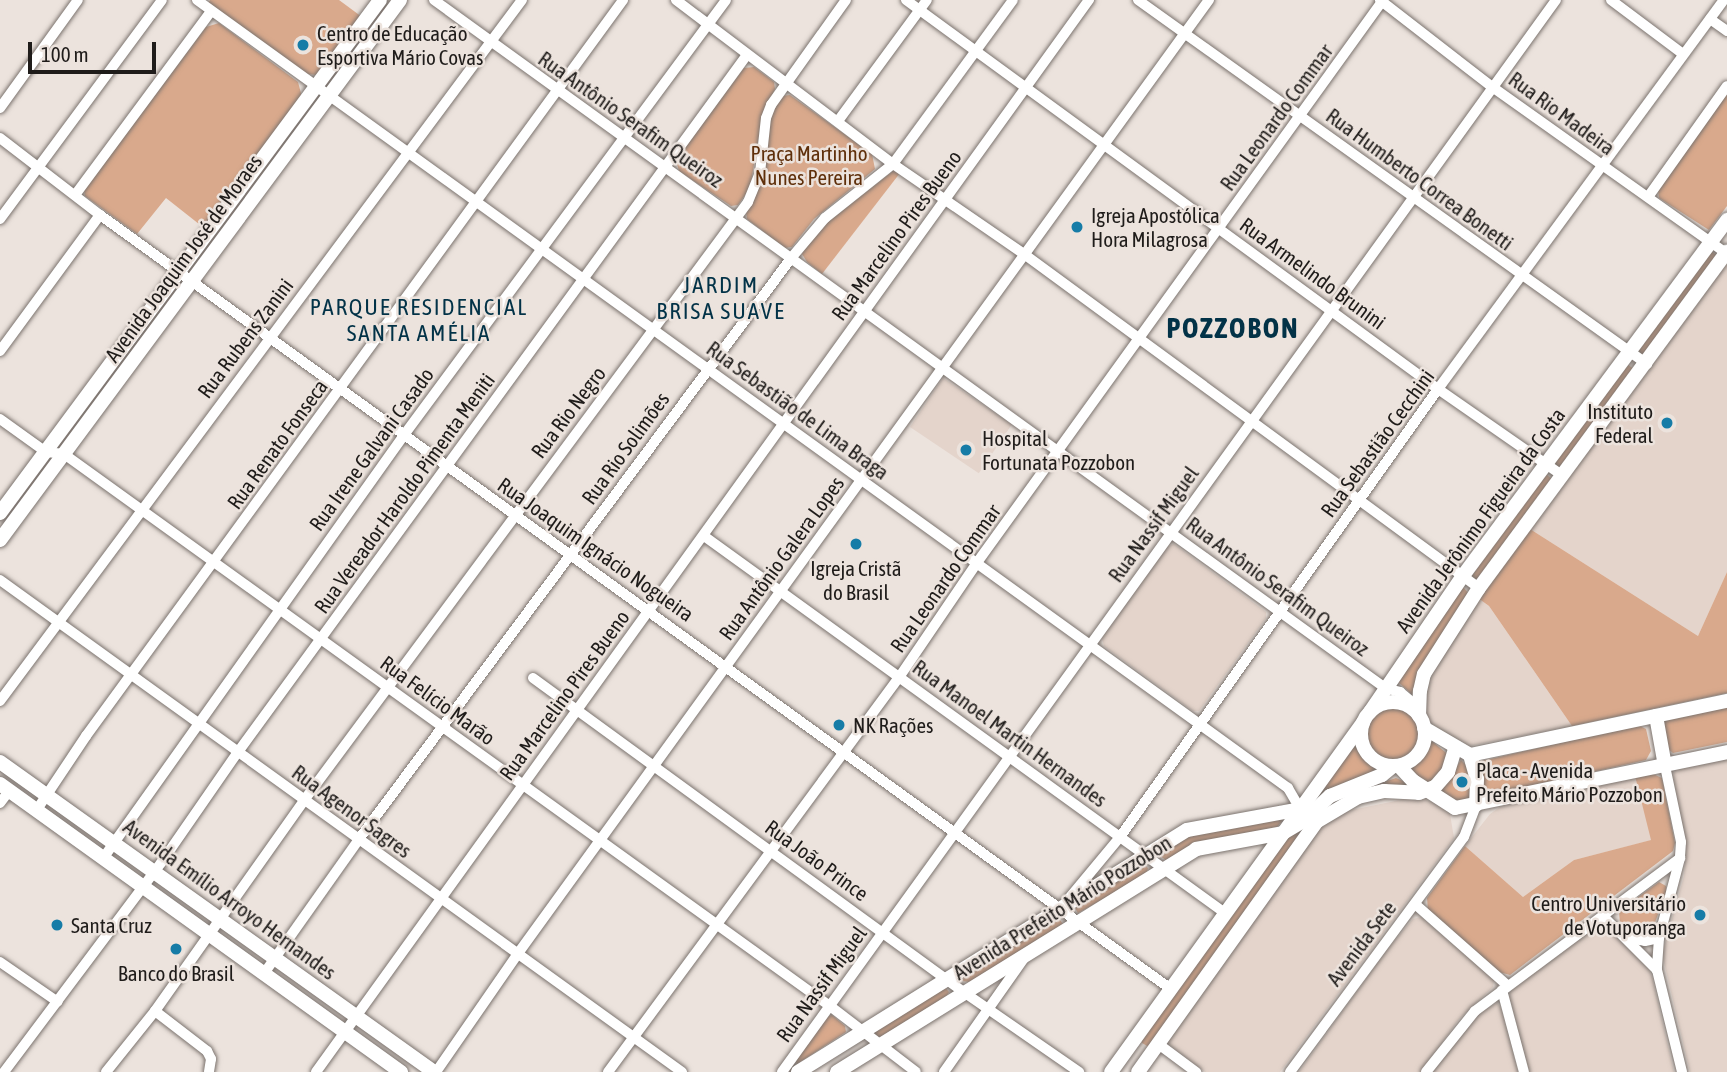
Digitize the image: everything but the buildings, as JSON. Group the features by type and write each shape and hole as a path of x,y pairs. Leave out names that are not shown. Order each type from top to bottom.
{"main road":[{"name":"Avenida Joaquim José de Moraes","path":"0,513 380,0"},
{"name":"Avenida Joaquim José de Moraes","path":"0,540 400,0"},
{"name":"Avenida Jerônimo Figueira da Costa","path":"1111,1072 1366,717 1462,577 1727,220"},
{"name":"Avenida Jerônimo Figueira da Costa","path":"1419,718 1424,674 1479,588 1647,364 1726,253"},
{"path":"1727,701 1470,755 1455,749 1419,718 1393,702 1380,705 1366,717 1360,735 1366,752 1380,764 1395,766 1455,808 1727,752"},
{"path":"1656,716 1665,766"},
{"path":"1395,766 1419,752 1424,741 1419,718"},
{"path":"1138,1072 1316,822 1332,810 1358,797 1384,791 1427,790 1435,787 1448,772 1455,749"},
{"path":"1470,755 1477,779 1476,805"},
{"name":"Avenida Emílio Arroyo Hernandes","path":"0,762 435,1072"},
{"name":"Avenida Prefeito Mário Pozzobon","path":"837,1072 1196,849 1283,833 1303,821 1330,796 1382,775 1395,766"},
{"name":"Avenida Emílio Arroyo Hernandes","path":"5,787 38,808 401,1072"},
{"name":"Avenida Prefeito Mário Pozzobon","path":"798,1072 1187,830 1300,809"},
{"path":"1133,1042 1154,1049"}],"street":[{"path":"0,108 78,0"},
{"path":"0,219 162,0"},
{"name":"Rua Sebastião de Lima Braga","path":"197,0 1288,788 1300,809"},
{"name":"Rua Antônio Serafim Queiroz","path":"434,0 1385,688 1407,696 1419,718"},
{"name":"Rua Rubens Zanini","path":"0,701 269,336 522,0"},
{"name":"Rua Renato Fonseca","path":"38,808 474,201 623,0"},
{"path":"676,0 746,56 893,164 1024,254 1358,502 1479,588"},
{"name":"Rua Irene Galvani Casado","path":"104,857 404,435 726,0"},
{"name":"Rua Rio Negro","path":"106,1072 155,1011 219,916 736,218 755,187 760,173 766,118 786,83 845,0"},
{"name":"Rua Armelindo Brunini","path":"906,0 1438,389 1563,476"},
{"path":"838,121 927,0"},
{"name":"Rua Rio Solimões","path":"265,972 359,839 792,257 825,218 893,164 1013,0"},
{"name":"Rua Marcelino Pires Bueno","path":"316,1072 1089,0"},
{"name":"Rua Humberto Correa Bonetti","path":"1138,0 1186,32 1629,354 1647,364"},
{"name":"Rua Antônio Galera Lopes","path":"435,1072 653,766 1209,0"},
{"name":"Rua Rio Madeira","path":"1382,0 1491,86 1726,253"},
{"name":"Rua Leonardo Commar","path":"608,1072 900,676 976,564 1302,116 1382,0"},
{"name":"Rua Nassif Miguel","path":"782,1072 1491,86 1556,0"},
{"path":"1611,0 1683,54"},
{"name":"Rua Sebastião Cecchini","path":"1061,908 1120,837 1438,389 1523,278 1724,0"},
{"path":"75,195 211,11"},
{"path":"1710,19 1727,31"},
{"name":"Rua Vereador Haroldo Pimenta Meniti","path":"4,1070 144,885 746,56"},
{"path":"1648,197 1727,86"},
{"name":"Rua Joaquim Ignácio Nogueira","path":"0,138 100,215 193,279 446,466 650,610 1171,989"},
{"path":"0,351 100,215"},
{"name":"Rua Felício Marão","path":"0,419 46,452 64,454 830,1006 878,1046 916,1072"},
{"name":"Rua Manoel Martin Hernandes","path":"704,536 1225,913"},
{"name":"Rua Agenor Sagres","path":"0,580 682,1072"},
{"name":"Rua João Prince","path":"533,678 965,993 1079,1072"},
{"path":"1665,766 1681,842 1681,858 1659,938 1657,970 1682,1072"},
{"path":"0,803 5,787"},
{"name":"Avenida Sete","path":"1290,1072 1464,837 1476,805"},
{"path":"1455,808 1464,822 1464,837"},
{"path":"1426,1072 1464,1022 1504,988 1681,858"},
{"path":"1415,904 1504,988 1524,1072"},
{"path":"1602,916 1657,970"},
{"path":"1627,938 1645,941 1659,938"},
{"path":"944,1072 990,1010 1027,953"},
{"path":"0,962 58,1002"},
{"path":"155,1011 200,1044 211,1059 209,1072"},
{"path":"1154,1049 1196,1072"}],"shaded area":[{"name":"Instituto Federal","path":"1727,261 1727,572 1698,636 1530,529"},
{"name":"Hospital Fortunata Pozzobon","path":"943,378 1012,424 979,473 910,427"},
{"path":"1174,544 1266,612 1266,618 1199,711 1193,711 1104,646 1102,638 1166,547"},
{"path":"1478,598 1489,606 1572,726 1469,746 1430,725 1422,712 1424,683"},
{"name":"Centro Universitário de Votuporanga","path":"1727,756 1727,1072 1690,1072 1662,954 1684,876 1686,850 1673,777 1675,770"},
{"path":"1635,776 1652,840 1574,860 1523,897 1465,846 1490,814 1510,800"},
{"path":"1415,797 1437,803 1450,814 1454,838 1280,1072 1205,1072 1169,1045 1167,1039 1302,843 1332,814"},
{"path":"1421,917 1494,980 1493,987 1459,1019 1421,1072 1299,1072 1386,951 1413,919"},
{"path":"1596,931 1607,932 1624,941 1647,966 1652,977 1674,1072 1528,1072 1509,998 1511,989 1579,937"},
{"path":"1497,1003 1501,1008 1518,1072 1432,1072 1479,1013"}],"green space":[{"name":"Centro de Educação Esportiva Mário Covas","path":"210,0 339,0 362,17 318,75 306,74 208,4"},
{"path":"219,23 298,82 302,97 204,228 166,198 137,234 85,196 84,190 206,27"},
{"path":"754,67 774,82 775,89 762,118 750,188 738,205 731,206 679,171 677,164 680,154 744,68"},
{"path":"1727,93 1727,206 1709,230 1659,198 1658,190"},
{"name":"Praça Martinho Nunes Pereira","path":"790,95 872,154 875,169 814,219 792,247 785,248 747,219 746,212 774,106 781,96"},
{"path":"893,171 900,173 822,274 807,262 802,254 805,247 823,226"},
{"path":"1711,251 1716,255 1642,357 1637,348"},
{"path":"1628,365 1634,369 1560,469 1555,464 1556,458"},
{"path":"1547,475 1553,480 1481,579 1471,577 1541,477"},
{"path":"1530,529 1698,636 1727,572 1727,693 1572,726 1489,606 1478,598"},
{"path":"1463,587 1470,595 1414,696 1398,682"},
{"path":"1727,705 1727,742 1673,753 1665,747 1661,726 1667,717"},
{"path":"1392,708 1411,716 1419,735 1411,754 1392,762 1373,754 1365,735 1373,716"},
{"path":"1638,725 1646,729 1651,751 1646,760 1489,795 1480,786 1479,768 1482,761"},
{"path":"1428,738 1450,756 1437,779 1427,783 1416,778 1406,767 1421,755"},
{"path":"1356,740 1363,756 1376,766 1373,773 1303,811"},
{"path":"1461,760 1472,771 1470,797 1459,802 1439,794"},
{"path":"1651,773 1662,778 1675,843 1673,851 1510,975 1499,972 1428,911 1427,898 1465,846 1523,897 1574,860 1651,840 1635,776"},
{"path":"1396,778 1412,785 1341,801 1149,1047 1142,1043 1142,1035 1285,836 1333,799"},
{"path":"1287,815 1277,827 1192,845 1166,860 1160,856 1183,837"},
{"path":"1141,863 1148,868 1146,875 1078,913 1075,908"},
{"path":"1659,882 1666,886 1666,893 1651,933 1637,935 1620,924 1619,911"},
{"path":"1057,916 1063,924 970,982 962,981 960,977"},
{"path":"944,986 949,992 946,997 880,1037 875,1035 873,1031"},
{"path":"832,1015 845,1026 846,1032 797,1064 795,1059 827,1017"}],"place":[{"name":"Centro de Educação Esportiva Mário Covas","path":"303,45"},
{"name":"Igreja Apostólica Hora Milagrosa","path":"1077,227"},
{"name":"Instituto Federal","path":"1667,423"},
{"name":"Hospital Fortunata Pozzobon","path":"966,450"},
{"name":"Igreja Cristã do Brasil","path":"856,544"},
{"name":"NK Rações","path":"839,725"},
{"name":"Placa - Avenida Prefeito Mário Pozzobon","path":"1462,782"},
{"name":"Centro Universitário de Votuporanga","path":"1700,915"},
{"name":"Santa Cruz","path":"57,925"},
{"name":"Banco do Brasil","path":"176,949"}],"district":[{"name":"JARDIM BRISA SUAVE","path":"721,298"},
{"name":"PARQUE RESIDENCIAL SANTA AMÉLIA","path":"419,320"},
{"name":"POZZOBON","path":"1233,328"}]}
